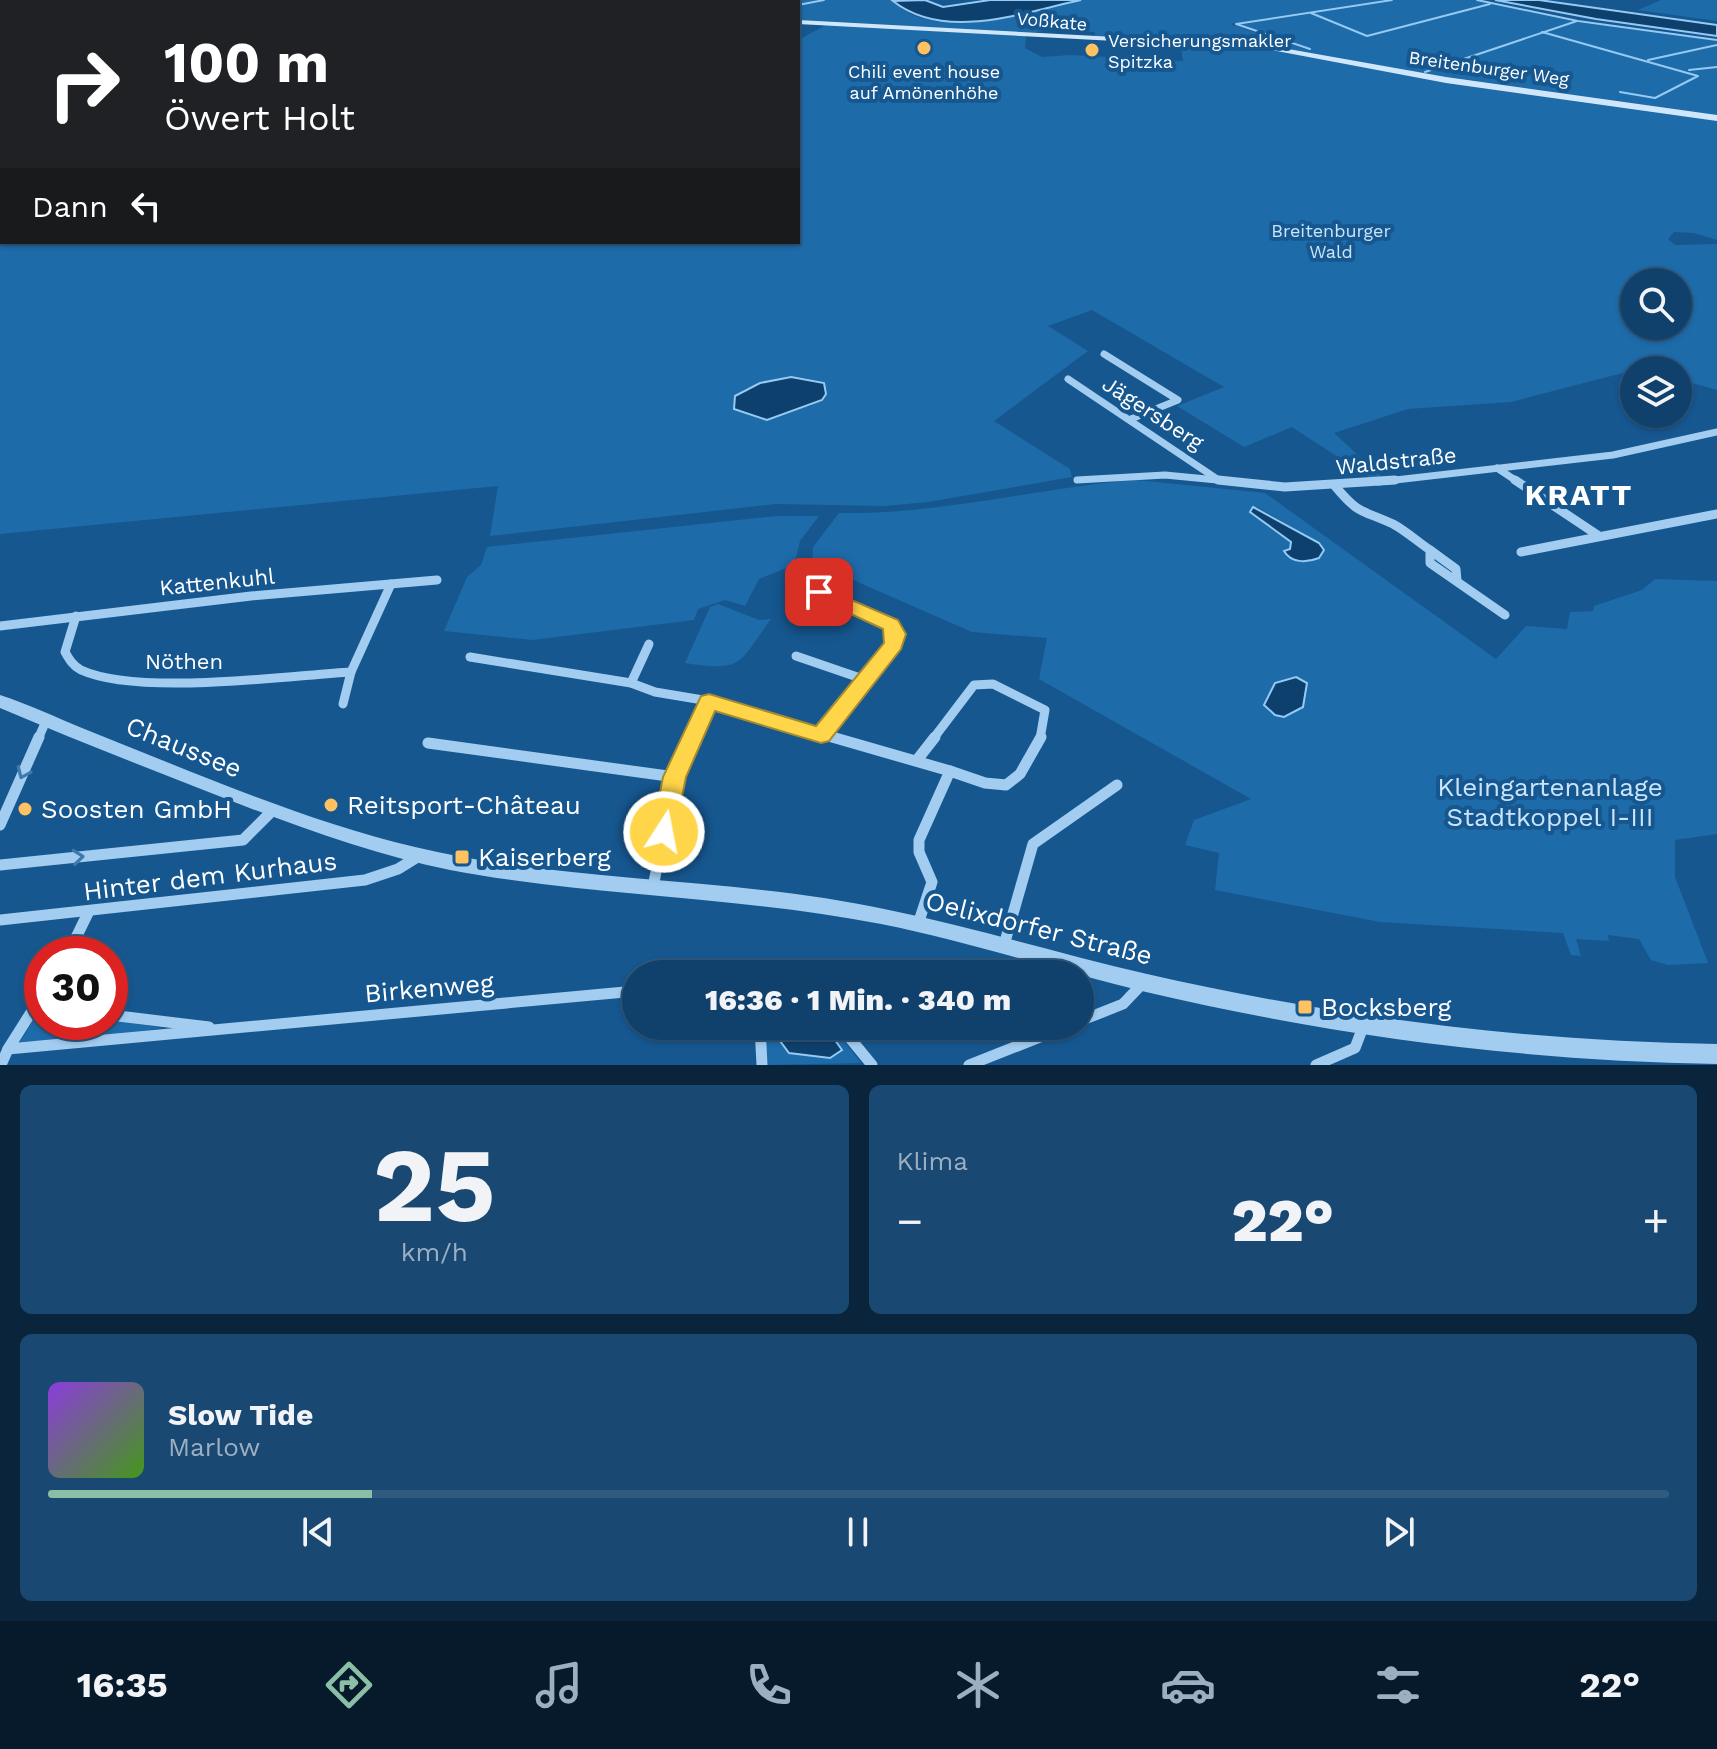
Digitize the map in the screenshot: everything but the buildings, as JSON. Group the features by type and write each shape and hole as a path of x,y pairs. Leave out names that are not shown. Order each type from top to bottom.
{"main road":[{"name":"Voßkate","path":"800,22 1087,40 1257,46"},
{"name":"Breitenburger Weg","path":"1257,46 1446,80 1717,118"}],"street":[{"path":"1104,354 1178,400 1131,419"},
{"name":"Jägersberg","path":"1068,379 1217,479"},
{"name":"Waldstraße","path":"1077,480 1145,475 1285,487 1335,486 1622,453 1715,434"},
{"path":"1497,468 1599,536"},
{"path":"1335,486 1353,507 1370,518 1392,524 1456,569 1457,581 1505,615"},
{"path":"1521,552 1717,514"},
{"name":"Kattenkuhl","path":"0,626 437,580"},
{"path":"343,704 351,672 391,584"},
{"path":"819,592 894,629 894,645 821,735"},
{"name":"Nöthen","path":"76,616 65,652 73,665 97,675 193,681 351,672"},
{"path":"631,683 649,644"},
{"path":"796,656 866,680"},
{"path":"470,657 631,683 655,692 709,701 996,784 1013,783 1021,775 1046,726 1045,710 993,684 974,685 917,760"},
{"name":"Chaussee","path":"0,701 273,810 350,836"},
{"path":"653,887 675,777 709,701"},
{"path":"0,825 46,721"},
{"path":"428,743 675,777"},
{"path":"918,924 932,882 919,852 919,840 950,771"},
{"path":"1004,945 1033,844 1117,785"},
{"path":"0,865 243,840 273,810"},
{"name":"Oelixdorfer Straße","path":"350,836 420,855 538,877 761,897 918,924 1144,982 1363,1027 1510,1046 1717,1054"},
{"name":"Hinter dem Kurhaus","path":"0,920 88,913 365,880 398,869 420,855"},
{"path":"77,936 88,913"},
{"path":"1094,1015 1123,1004 1144,982"},
{"name":"Birkenweg","path":"8,1049 622,992"},
{"name":"Birkenweg","path":"128,1017 226,1029"},
{"path":"1,1065 24,1027"},
{"path":"1317,1065 1355,1048 1363,1027"},
{"path":"761,1040 762,1065"},
{"path":"851,1040 872,1065"},
{"path":"969,1065 1032,1040"}],"green space":[{"name":"Breitenburger Wald","path":"800,0 893,0 909,13 931,20 957,22 1012,16 1081,0 1384,0 1230,24 1308,50 1236,24 1395,0 1475,0 1577,22 1717,40 1717,240 1694,233 1674,232 1668,239 1675,245 1717,244 1717,390 1692,383 1692,356 1620,356 1620,374 1511,402 1408,409 1334,433 1384,479 1373,480 1292,427 1244,447 1177,406 1224,387 1092,310 1048,326 1088,351 994,421 1070,469 1072,477 928,502 884,506 776,504 490,536 498,486 0,534 0,244 800,244 800,39 830,23 800,20","holes":["1053,30 1095,32 1094,39 1180,43 1183,61 1070,55 1042,57 1025,48 1026,33","776,379 812,406 784,411 735,396 745,389"]},
{"path":"1661,0 1717,0 1717,21 1638,10"},
{"name":"Kleingartenanlage Stadtkoppel I-III","path":"1136,480 1265,493 1496,659 1526,626 1567,629 1570,612 1593,611 1594,606 1642,590 1655,579 1717,581 1717,834 1675,840 1675,877 1708,963 1668,965 1651,960 1639,939 1608,935 1609,941 1576,939 1581,956 1571,955 1563,933 1380,922 1215,890 1219,853 1185,845 1194,820 1251,799 1039,679 1047,638 972,632 812,562 813,547 839,513 951,506","holes":["1257,507 1319,543 1324,549 1319,558 1291,558 1284,551 1290,549 1291,542 1250,512","1294,677 1307,683 1303,707 1287,715 1274,713 1264,705 1275,683"]},
{"path":"776,516 819,516 800,541 794,565 759,579 745,606 725,600 698,609 694,620 533,640 444,631 467,577 481,565 487,547"},
{"path":"718,604 759,620 771,619 738,661 719,666 685,663 710,607"},
{"path":"128,1023 163,1028 128,1033"},
{"path":"24,1035 24,1040 59,1040 20,1042"},
{"path":"764,1040 779,1040 789,1053 829,1058 842,1050 835,1040 843,1040 861,1063 766,1065"}],"shaded area":[{"path":"925,0 943,7 990,0 1081,0 1012,16 962,22 937,20 914,13 893,1"},
{"path":"1495,0 1539,0 1717,25 1717,36 1596,19"},
{"path":"791,377 824,383 826,394 822,400 767,420 734,409 735,396 760,383"},
{"path":"1253,507 1319,543 1324,550 1319,558 1304,561 1291,558 1284,551 1290,549 1291,542 1250,512"},
{"path":"1296,677 1307,683 1303,707 1284,717 1275,715 1264,705 1275,683"},
{"path":"779,1040 835,1040 842,1050 830,1058 789,1053"}],"waterway":[{"path":"800,5 824,0"},
{"path":"1310,49 1236,24 1392,0"},
{"path":"1477,0 1578,21 1717,40"},
{"path":"1311,13 1367,36 1490,4"},
{"path":"1543,32 1577,21"},
{"path":"1425,72 1543,32"},
{"path":"1543,32 1698,76 1655,98 1620,92"},
{"path":"1648,60 1717,45"},
{"path":"1689,70 1717,67"}],"place":[{"name":"Chili event house auf Amönenhöhe","path":"924,48"},
{"name":"Versicherungsmakler Spitzka","path":"1092,50"},
{"name":"Reitsport-Château","path":"331,805"},
{"name":"Soosten GmbH","path":"25,809"},
{"name":"Kaiserberg","path":"462,857"},
{"name":"Bocksberg","path":"1305,1007"}],"district":[{"name":"KRATT","path":"1579,494"}],"route":[{"path":"664,832 675,777 709,701 821,735 894,645 896,634 891,625 819,592"}]}
